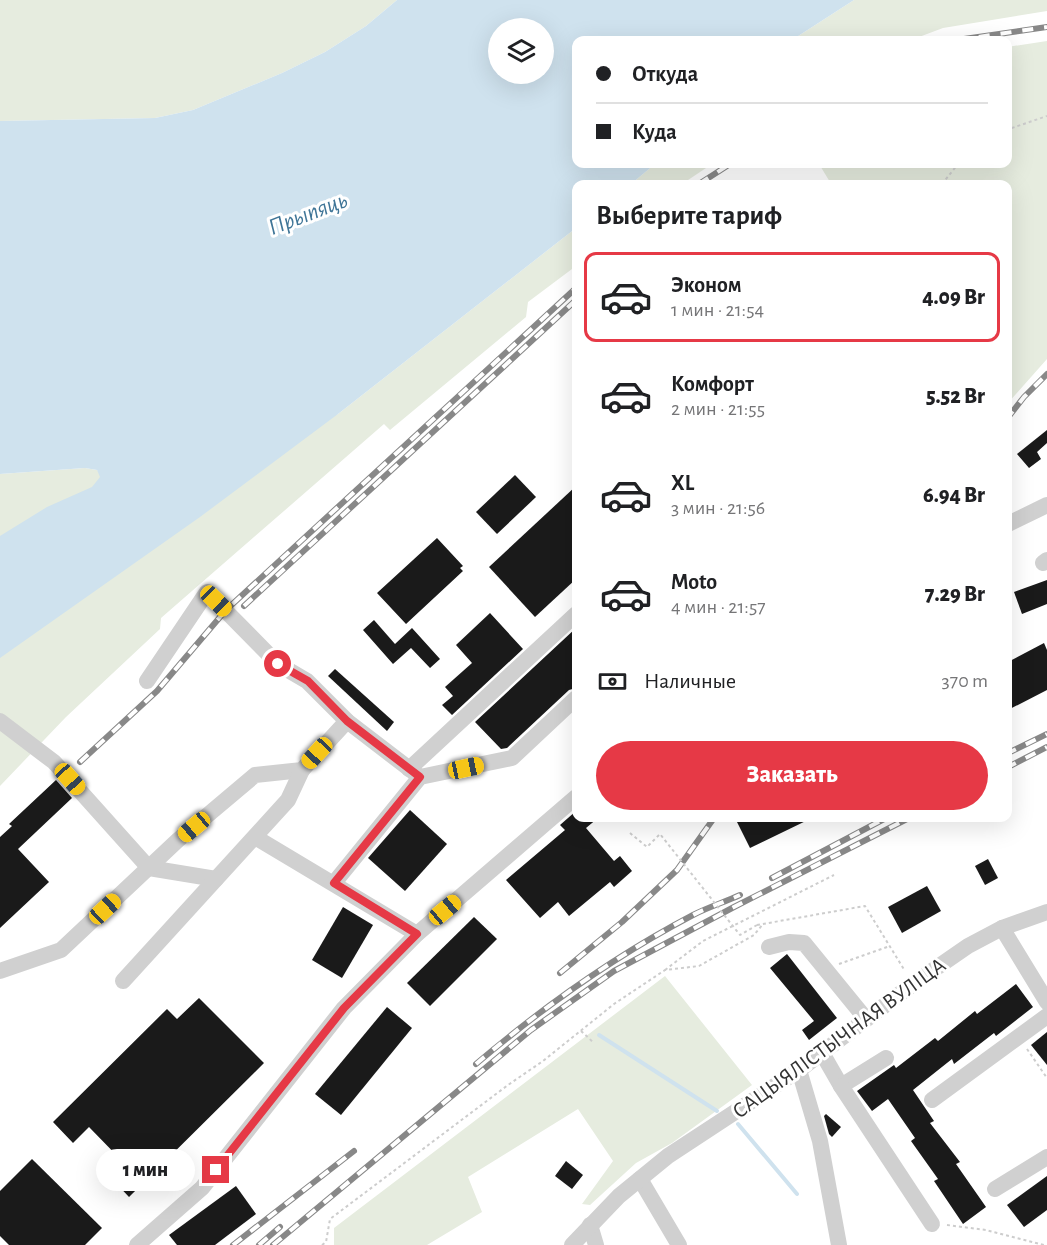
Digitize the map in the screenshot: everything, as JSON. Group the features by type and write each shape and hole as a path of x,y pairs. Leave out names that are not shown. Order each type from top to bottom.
{"street":[{"path":"1012,522 1047,505"},
{"path":"147,681 207,592 278,664 308,681 347,721 415,773 512,758 572,702"},
{"path":"334,883 415,773 572,618"},
{"path":"0,721 54,762 149,867 216,879"},
{"path":"123,981 288,800 302,770 347,721"},
{"path":"0,971 61,950 149,867 255,775 302,770"},
{"path":"137,1245 202,1188 344,1008 417,934 572,800"},
{"path":"255,837 417,934"},
{"name":"САЦЫЯЛІСТЫЧНАЯ ВУЛІЦА","path":"572,1245 619,1196 668,1156 799,1070 913,984 968,946 1002,928 1047,912"},
{"path":"1002,928 1047,1002"},
{"path":"769,947 789,942 804,943 866,1019"},
{"path":"932,1100 1047,1016"},
{"path":"822,1053 932,1224"},
{"path":"842,1086 886,1058"},
{"path":"799,1070 820,1141 839,1245"},
{"path":"995,1190 1047,1157"},
{"path":"640,1179 679,1245"},
{"path":"590,1225 596,1245"}],"path":[{"path":"1012,128 1047,116"},
{"path":"945,180 955,168"},
{"path":"630,833 646,847 660,834 740,935 757,925 865,906 913,984"},
{"path":"322,1245 326,1242 330,1219 543,1061 614,1004 703,941 834,875"},
{"path":"665,970 699,966 754,935 763,924"},
{"path":"825,969 890,946"},
{"path":"581,1031 594,1043"},
{"path":"1019,1037 1047,1078"},
{"path":"932,1224 986,1230 1044,1245"}],"shaded area":[{"path":"0,0 397,0 366,26 325,52 282,73 193,110 155,118 0,121"},
{"path":"854,0 1047,0 1047,11 943,28 922,36 798,36"},
{"path":"1047,41 1047,359 1012,398 1012,180 829,180 821,168 1012,168 1012,46"},
{"path":"650,168 706,168 688,180 636,180"},
{"path":"572,231 572,269 528,302 526,317 390,430 384,424 161,618 160,629 66,717 0,786 0,474 85,468 97,470 100,474 338,414"},
{"path":"665,976 752,1085 672,1143 636,1163 590,1205 582,1204 613,1161 578,1109 468,1177 482,1212 427,1245 334,1245 334,1228"}],"water":[{"name":"Прыпяць","path":"397,0 854,0 798,36 572,36 572,168 650,168 636,180 572,180 572,231 338,414 200,517 0,658 0,536 47,507 92,487 100,477 97,470 85,468 0,474 0,121 155,118 193,110 282,73 325,52 366,26"}],"building":[{"path":"1047,430 1047,443 1037,452 1041,459 1029,468 1017,454"},
{"path":"515,475 536,497 497,534 476,512"},
{"path":"572,490 572,583 535,617 489,567"},
{"path":"437,538 463,566 460,568 463,571 406,624 377,593"},
{"path":"1047,580 1047,604 1022,614 1014,592"},
{"path":"490,613 523,649 452,715 442,705 453,696 445,687 472,663 456,645"},
{"path":"374,620 395,644 412,628 440,659 430,668 411,648 393,664 363,630"},
{"path":"572,632 572,689 507,748 501,749 475,722"},
{"path":"1044,643 1047,650 1047,690 1012,708 1012,660"},
{"path":"335,669 394,722 387,731 328,676"},
{"path":"56,780 72,798 18,849 49,882 0,928 0,837 12,826 9,824"},
{"path":"410,810 447,844 405,891 368,858"},
{"path":"572,814 572,822 593,822 586,828 614,861 620,856 632,871 614,887 610,882 569,916 558,902 540,918 506,880 565,830 560,825"},
{"path":"737,822 804,822 750,848"},
{"path":"988,859 998,878 985,885 975,866"},
{"path":"927,886 941,911 902,933 888,907"},
{"path":"343,907 373,925 342,978 312,960"},
{"path":"474,917 497,939 430,1006 407,983"},
{"path":"787,954 837,1018 809,1040 802,1030 814,1021 770,968"},
{"path":"1016,984 1033,1007 996,1036 994,1033 954,1064 952,1059 913,1090 934,1121 930,1123 960,1162 956,1164 986,1207 963,1224 934,1181 938,1179 911,1141 915,1138 888,1099 872,1111 857,1091 894,1065 896,1068 935,1038 938,1041 975,1011 977,1014"},
{"path":"199,998 264,1063 129,1197 112,1179 126,1165 89,1127 73,1143 53,1122 167,1009 177,1019"},
{"path":"387,1007 412,1028 341,1115 315,1094"},
{"path":"1047,1032 1047,1065 1031,1045"},
{"path":"826,1114 841,1127 832,1137 824,1116"},
{"path":"32,1159 102,1228 85,1245 9,1245 0,1236 0,1191"},
{"path":"566,1161 583,1175 572,1189 555,1176"},
{"path":"1047,1176 1047,1210 1024,1227 1007,1205"},
{"path":"236,1186 256,1214 215,1245 177,1245 169,1235"}],"waterway":[{"path":"599,1035 717,1111"},
{"path":"738,1124 797,1194"}],"railway":[{"path":"985,36 1047,27"},
{"path":"705,180 724,168"},
{"path":"80,762 157,691 226,610 572,292"},
{"path":"244,606 572,304"},
{"path":"1012,412 1047,374"},
{"path":"1012,751 1047,734"},
{"path":"1012,765 1047,747"},
{"path":"560,973 622,922 677,870 711,822"},
{"path":"772,878 878,822"},
{"path":"273,1245 531,1030 614,971 901,822"},
{"path":"476,1064 527,1022 608,965 693,915 740,895"},
{"path":"233,1245 354,1151"},
{"path":"259,1245 280,1227"}],"route":[{"path":"216,1170 344,1008 417,934 334,883 420,777 347,721 308,681 278,664"}]}
